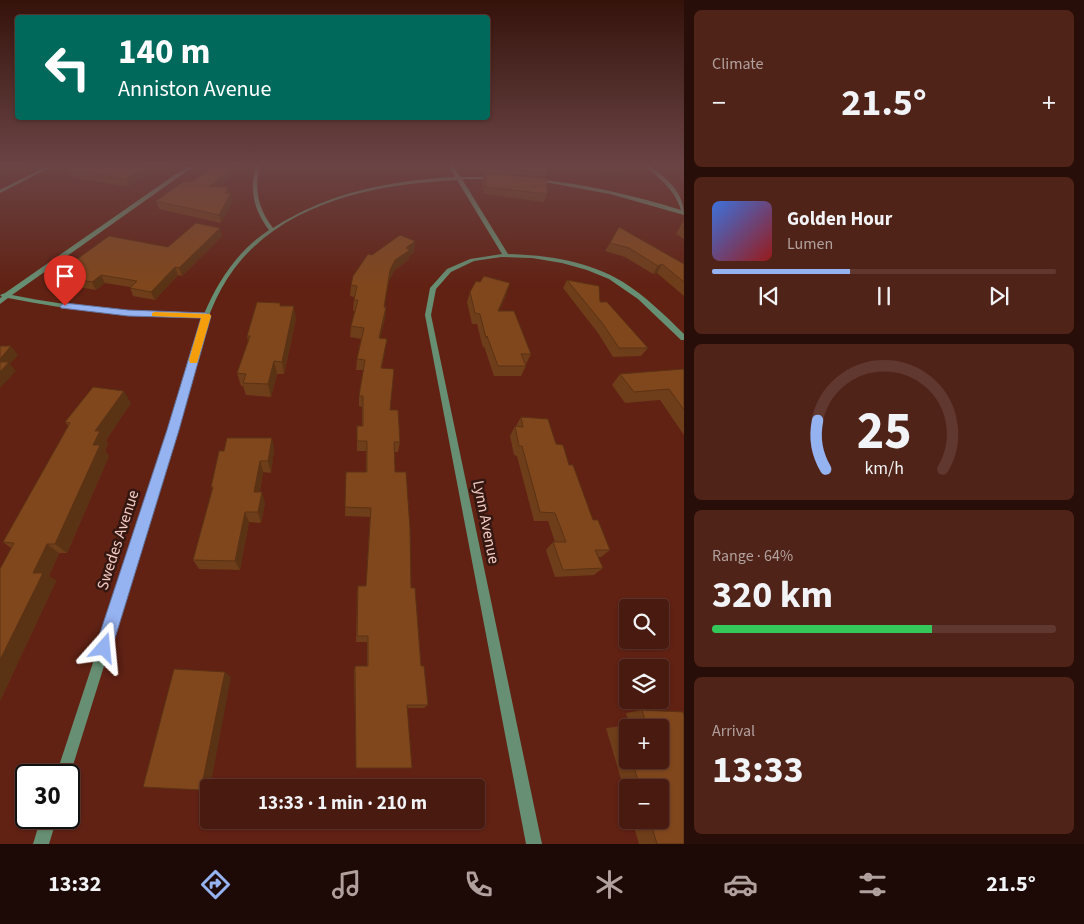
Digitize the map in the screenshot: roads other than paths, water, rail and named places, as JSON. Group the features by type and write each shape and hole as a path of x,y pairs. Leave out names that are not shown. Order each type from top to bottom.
{"street":[{"path":"0,302 3,295 134,205"},
{"path":"256,205 261,217 272,231"},
{"name":"Swedes Avenue","path":"67,764 170,439 207,316 219,287 233,266 250,248 272,231 307,210 319,205"},
{"path":"475,205 506,255 545,257 568,262 600,273 639,296 684,338"},
{"path":"658,205 684,213"},
{"name":"Lynn Avenue","path":"506,255 474,260 446,273 435,284 429,296 428,309 534,844"},
{"path":"3,295 82,308 164,315 207,316"},
{"path":"41,844 46,829"}]}
